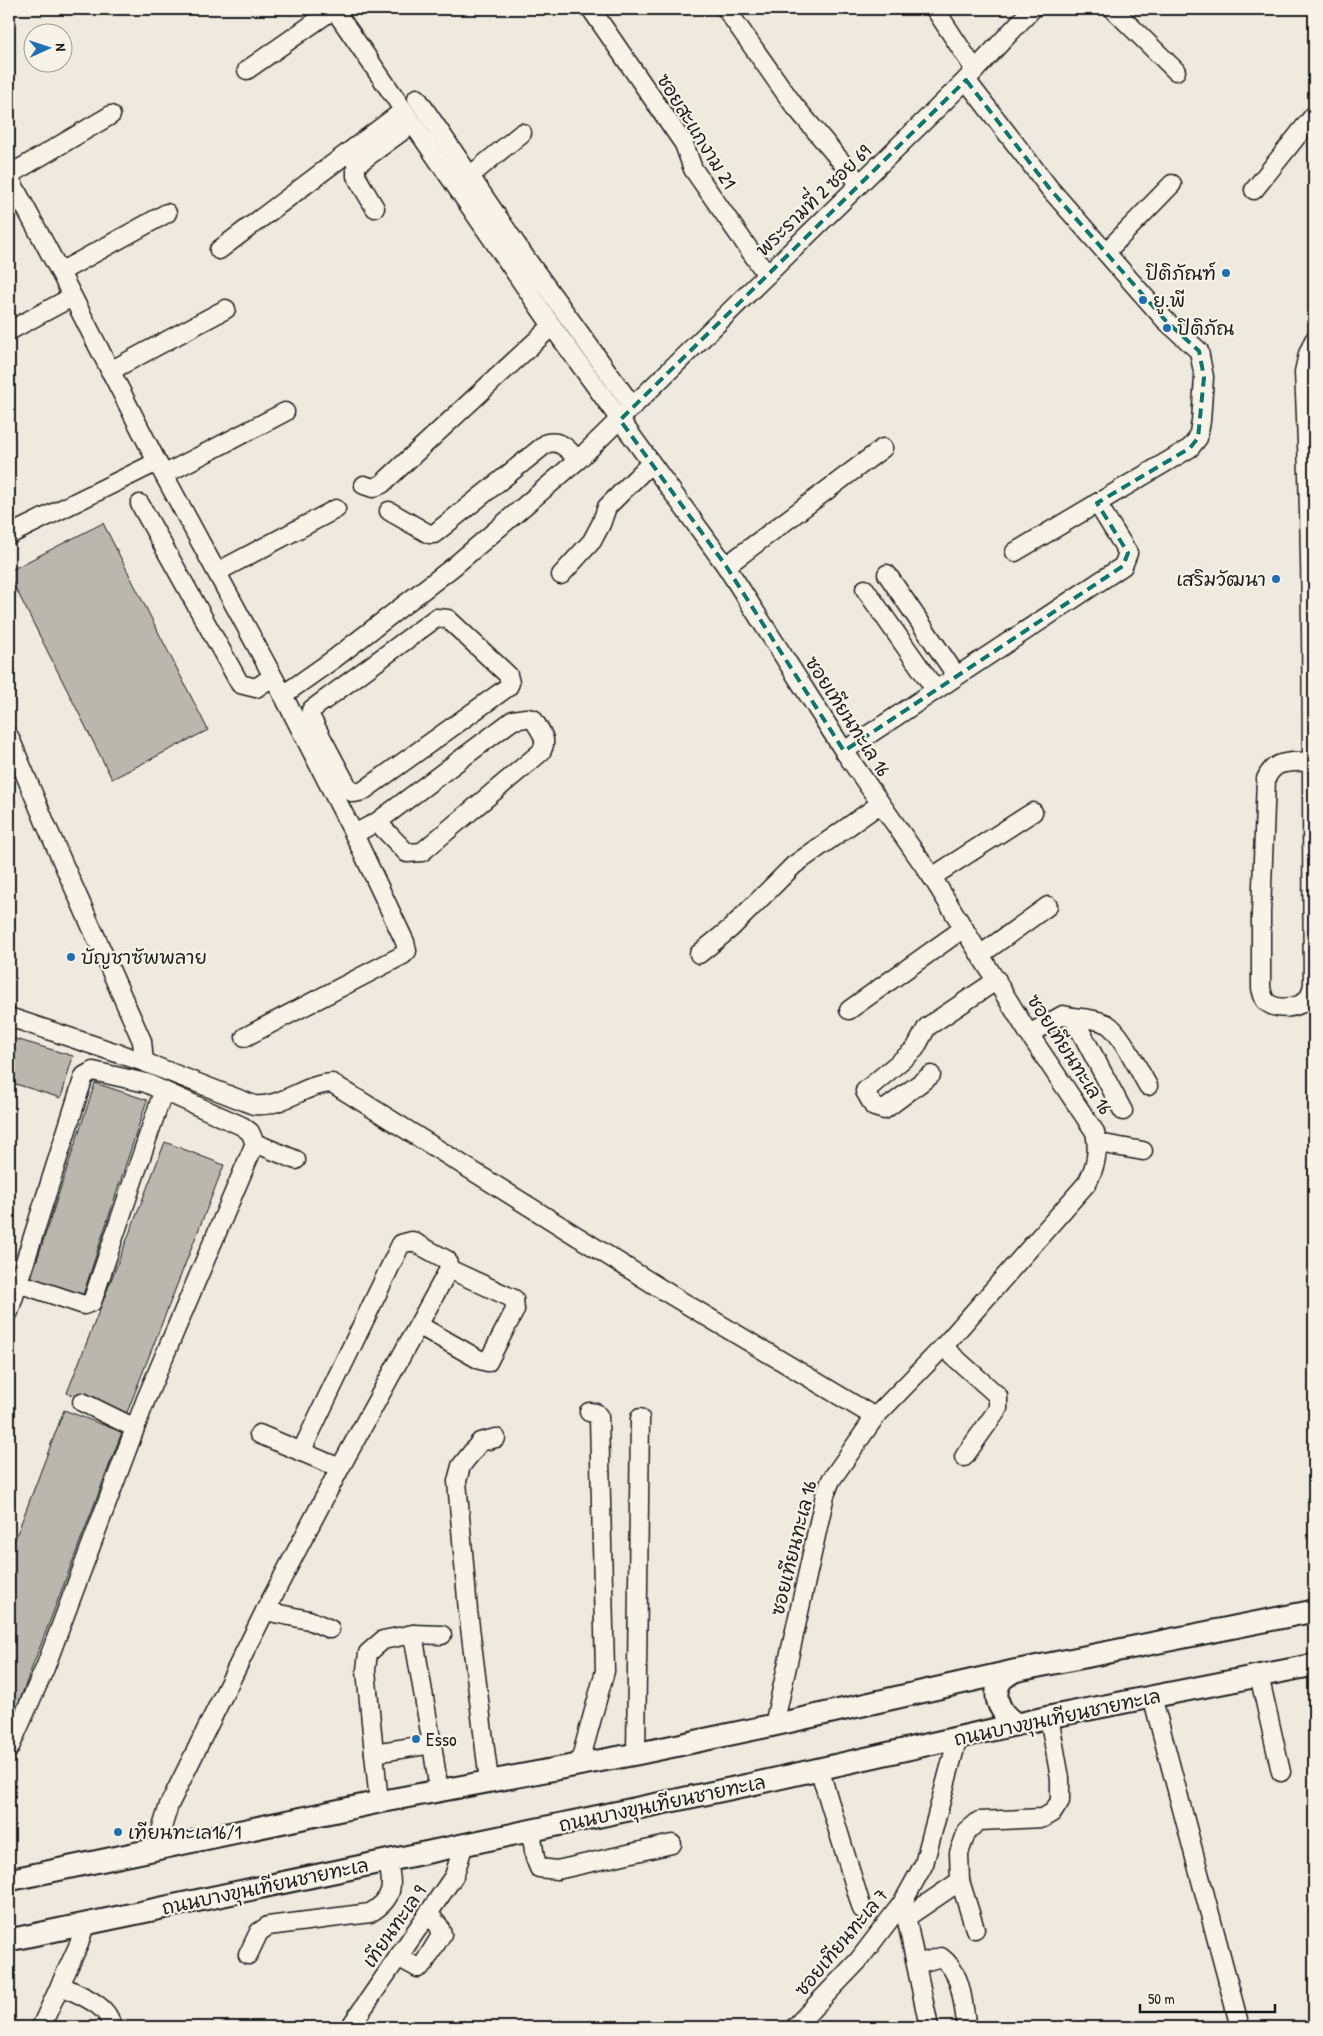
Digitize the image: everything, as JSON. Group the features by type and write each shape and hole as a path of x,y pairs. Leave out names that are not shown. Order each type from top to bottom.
{"main road":[{"path":"9,1880 156,1847 379,1802 636,1754 1014,1671 1314,1611"},
{"name":"ถนนบางขุนเทียนชายทะเล","path":"9,1940 748,1785 1049,1717 1314,1665"},
{"path":"1014,1671 1002,1681 997,1690 997,1698 1005,1715 1010,1721 1018,1724"}],"street":[{"path":"247,70 334,9"},
{"name":"ซอยเทียนทะเล 16","path":"334,9 552,326 726,566 844,751 932,877 1030,1034 1095,1132 1098,1143 1097,1158 1087,1183 943,1347 875,1417 830,1480 824,1495 774,1725"},
{"name":"ซอยสะแกงาม 21","path":"591,9 684,144 694,170 767,275"},
{"path":"726,9 793,104 860,184"},
{"path":"935,9 971,75 1050,189 1165,320 1199,351 1204,377 1198,438 1190,448 1015,552"},
{"name":"พระรามที่ 2 ซอย 69","path":"283,695 334,659 453,567 578,460 971,75 1032,9"},
{"path":"1113,9 1176,70"},
{"path":"417,98 525,257 633,407"},
{"path":"111,115 9,176 161,468 283,695 354,834 405,942 407,951 403,955 244,1037"},
{"path":"1254,190 1314,115"},
{"path":"375,208 356,176 356,165 408,117"},
{"path":"219,250 408,117"},
{"path":"471,175 522,133"},
{"path":"1106,252 1172,184"},
{"path":"60,272 167,213"},
{"path":"9,330 72,297"},
{"path":"110,371 226,309"},
{"path":"364,485 373,488 382,484 552,326"},
{"path":"1312,767 1278,764 1270,769 1266,779 1261,913 1261,988 1265,1000 1274,1007 1285,1008 1300,1003 1309,997 1313,985 1312,628 1304,372 1308,354 1314,340"},
{"path":"9,536 285,412"},
{"path":"389,512 429,534 434,534 547,443 554,441 560,443 578,460"},
{"path":"726,566 883,448"},
{"path":"561,575 592,541 607,507 651,463"},
{"path":"844,751 936,688 1123,566 1128,553 1097,503"},
{"path":"140,504 240,684 256,688 272,676"},
{"path":"217,572 336,509"},
{"path":"887,574 956,675"},
{"path":"866,589 936,688"},
{"path":"436,618 448,618 508,675 510,683 508,687 363,791 354,793 350,790 310,713 311,710 349,681 436,618"},
{"path":"334,659 349,681"},
{"path":"354,834 377,822 513,720 533,719 546,739 542,752 422,852 407,853 377,822"},
{"path":"9,736 46,827 142,1041 144,1062"},
{"path":"699,954 731,928 794,865 880,804"},
{"path":"932,877 1033,812"},
{"path":"980,955 1048,906"},
{"path":"849,1010 964,928"},
{"path":"931,1075 884,1110 874,1107 865,1091 915,1049 927,1027 997,980"},
{"path":"1030,1034 1063,1015 1098,1020 1109,1025 1118,1035 1148,1086"},
{"path":"9,1017 144,1062 254,1105 265,1106 310,1087 322,1083 332,1083 671,1295 875,1417"},
{"path":"1073,1017 1123,1111"},
{"path":"9,1312 84,1076 93,1071 146,1083 242,1126 250,1132 256,1143 296,1160"},
{"path":"18,1283 84,1306 92,1302 163,1092"},
{"path":"9,1749 45,1668 146,1399 256,1143"},
{"path":"1098,1143 1143,1151"},
{"path":"156,1847 169,1805 265,1611 340,1468 420,1326 449,1269 446,1260 412,1241 401,1244 301,1452"},
{"path":"420,1326 480,1360 488,1362 515,1310 514,1299 449,1269"},
{"path":"943,1347 998,1396 998,1410 964,1457"},
{"path":"82,1402 135,1428"},
{"path":"579,1765 605,1670 599,1417 596,1413 589,1412"},
{"path":"636,1754 640,1418"},
{"path":"259,1434 340,1468"},
{"path":"489,1781 468,1611 457,1481 461,1466 480,1442 496,1438"},
{"path":"265,1611 310,1620 330,1629"},
{"path":"413,1634 439,1790"},
{"path":"379,1802 366,1670 368,1653 383,1640 413,1634 442,1635"},
{"path":"1259,1675 1281,1772"},
{"path":"1152,1696 1240,2027"},
{"path":"975,1929 960,1881 959,1853 967,1831 979,1821 1043,1818 1053,1812 1060,1801 1060,1778 1049,1717"},
{"name":"ซอยเทียนทะเล 7","path":"795,2027 905,1909 924,1864 958,1737"},
{"path":"374,1753 432,1744"},
{"path":"819,1768 862,1910"},
{"path":"531,1830 535,1858 539,1868 545,1870 557,1870 672,1844"},
{"name":"เทียนทะเล 9","path":"350,2027 454,1876 464,1844"},
{"path":"248,1954 259,1932 268,1926 370,1913 380,1907 390,1893 392,1878 387,1860"},
{"path":"930,2027 905,1909 960,1881"},
{"path":"398,1958 418,1968 423,1965 442,1934 439,1926 428,1913"},
{"path":"41,2027 79,1944 86,1924"},
{"path":"918,1964 941,1957 951,1964 959,1981 967,2027"},
{"path":"60,1985 103,2008 111,2018 112,2027"}],"highlighted area":[{"path":"966,80 1050,189 1165,320 1199,351 1204,377 1198,438 1190,448 1097,503 1128,553 1123,566 844,751 726,566 620,420"}],"building":[{"path":"103,523 208,730 112,779 9,575 9,571"},
{"path":"9,1037 73,1056 61,1098 9,1082"},
{"path":"95,1083 147,1100 83,1295 31,1278"},
{"path":"165,1142 224,1165 126,1415 67,1393"},
{"path":"64,1410 122,1432 9,1728 9,1555"}],"place":[{"name":"ปิติภัณฑ์","path":"1226,273"},
{"name":"ยู.พี","path":"1143,300"},
{"name":"ปิติภัณ","path":"1167,328"},
{"name":"เสริมวัฒนา","path":"1276,579"},
{"name":"บัญชาซัพพลาย","path":"71,957"},
{"name":"Esso","path":"416,1739"},
{"name":"เทียนทะเล16/1","path":"118,1832"}]}
